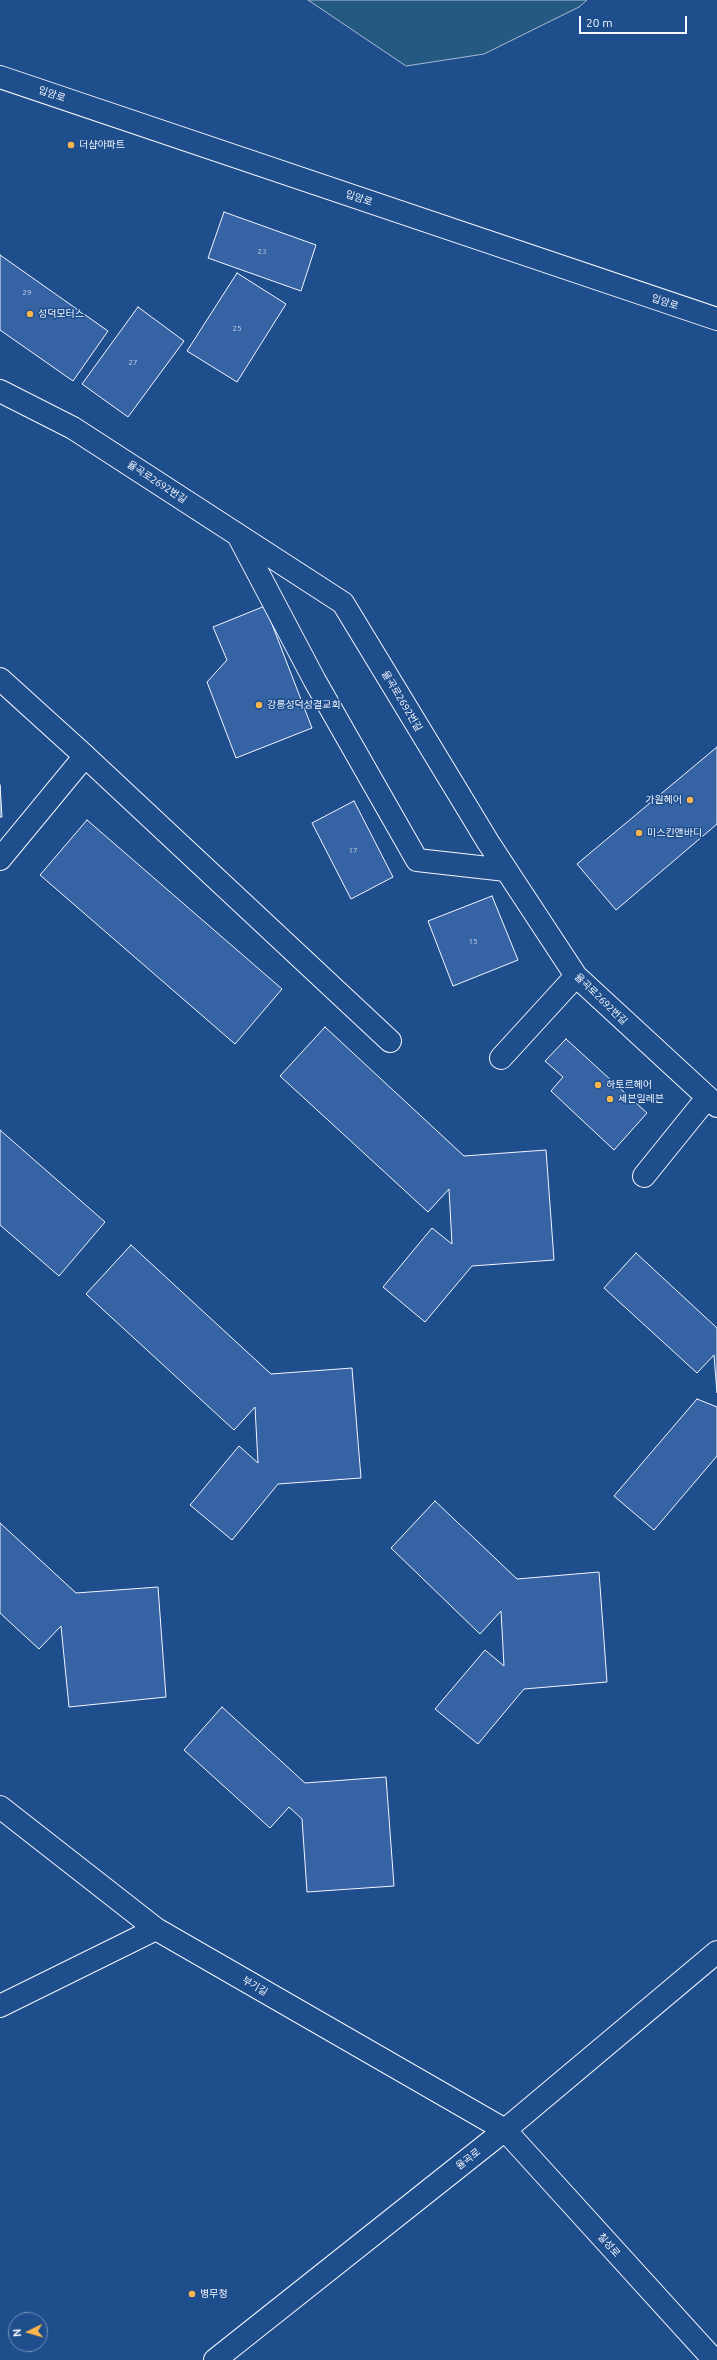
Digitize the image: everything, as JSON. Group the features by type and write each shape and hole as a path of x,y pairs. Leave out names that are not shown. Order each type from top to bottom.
{"street":[{"name":"입암로","path":"0,77 717,319"},
{"name":"율곡로2692번길","path":"0,391 74,428 343,603 506,870 576,976 712,1102"},
{"path":"237,534 315,681 417,860 506,870"},
{"path":"0,679 85,756 390,1041"},
{"path":"0,859 85,756"},
{"path":"500,1058 576,976"},
{"path":"644,1176 712,1102"},
{"name":"부기길","path":"0,1807 156,1929 505,2130"},
{"path":"0,2006 156,1929"},
{"name":"율곡로","path":"215,2360 505,2130 717,1952"},
{"name":"칠성로","path":"505,2130 714,2360"}],"shaded area":[{"path":"308,0 587,0 579,7 484,54 406,66"}],"building":[{"path":"224,212 316,245 301,291 208,258"},
{"path":"0,255 108,331 73,381 0,330"},
{"path":"237,273 286,304 237,382 187,351"},
{"path":"138,307 184,341 128,417 82,384"},
{"name":"강릉성덕성결교회","path":"265,606 312,728 236,758 207,682 227,660 213,627"},
{"path":"717,747 717,824 616,910 577,864"},
{"path":"0,785 2,817 0,817"},
{"path":"354,801 393,877 351,899 312,823"},
{"path":"87,820 282,989 235,1044 40,875"},
{"path":"492,896 518,960 453,986 428,921"},
{"path":"325,1027 464,1156 546,1150 554,1260 472,1266 425,1322 383,1287 432,1228 452,1244 449,1189 428,1212 280,1076"},
{"path":"566,1039 647,1113 614,1150 551,1091 563,1077 545,1061"},
{"path":"0,1130 105,1222 59,1276 0,1225"},
{"path":"131,1245 271,1374 352,1368 361,1478 278,1484 232,1540 190,1505 239,1446 258,1463 255,1407 234,1430 86,1294"},
{"path":"636,1253 717,1328 717,1393 714,1355 697,1373 604,1288"},
{"path":"697,1399 717,1407 717,1456 654,1530 614,1496"},
{"path":"435,1501 517,1579 599,1572 607,1682 524,1689 478,1744 435,1709 485,1650 504,1666 501,1611 480,1634 391,1548"},
{"path":"0,1523 76,1593 158,1587 166,1697 69,1707 61,1626 39,1649 0,1613"},
{"path":"222,1707 305,1783 386,1777 394,1886 307,1892 302,1819 289,1807 270,1828 184,1750"}],"place":[{"name":"더샵아파트","path":"71,145"},
{"name":"성덕모터스","path":"30,314"},
{"name":"강릉성덕성결교회","path":"259,705"},
{"name":"가원헤어","path":"690,800"},
{"name":"미스킨앤바디","path":"639,833"},
{"name":"하토르헤어","path":"598,1085"},
{"name":"세븐일레븐","path":"610,1099"},
{"name":"병무청","path":"192,2294"}]}
